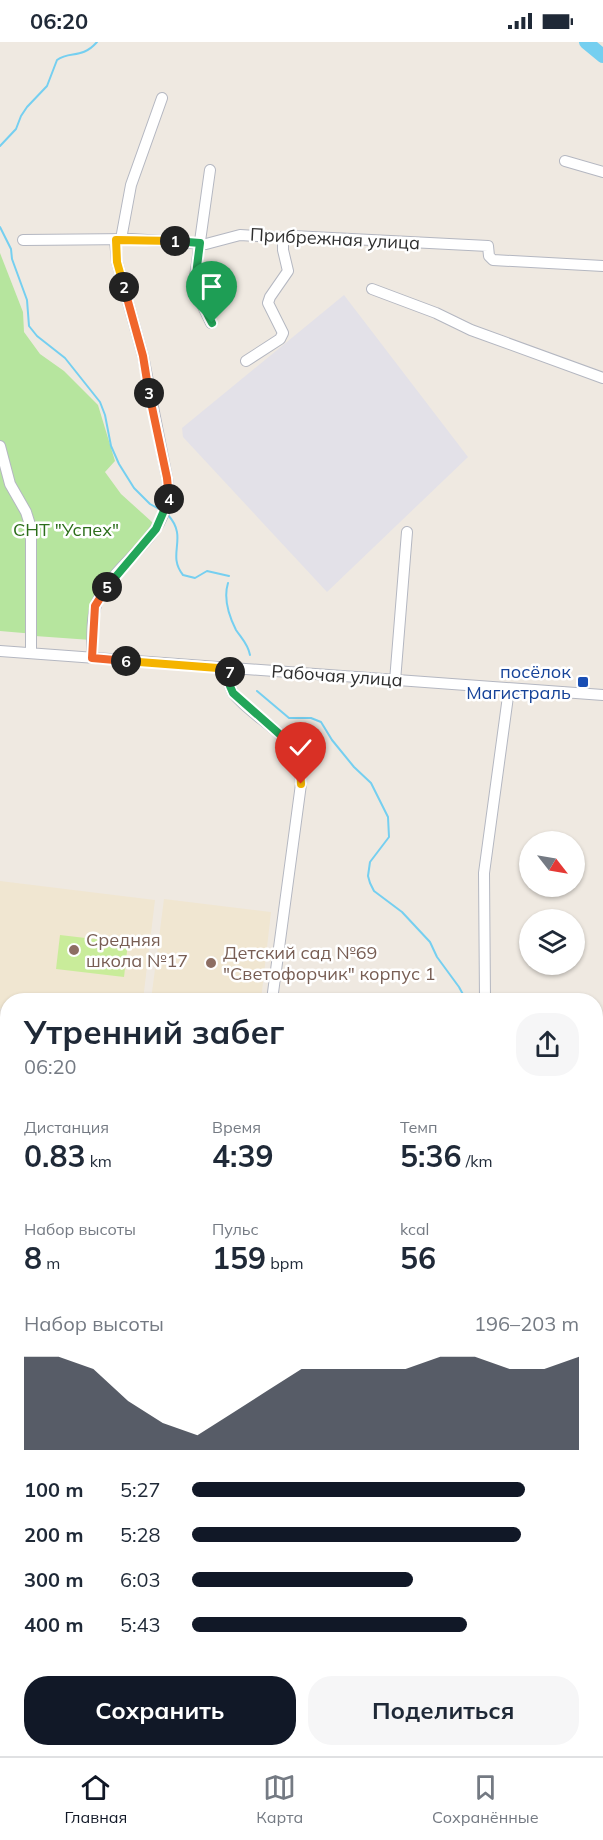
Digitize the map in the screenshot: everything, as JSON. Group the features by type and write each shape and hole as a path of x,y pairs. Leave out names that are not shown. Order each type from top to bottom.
{"street":[{"path":"92,658 94,612 98,600 125,564 149,539 160,521 169,497 143,356 117,262 118,240 132,184 162,98"},
{"path":"565,161 603,172"},
{"path":"210,170 195,283 199,298 212,323"},
{"name":"Прибрежная улица","path":"23,240 200,243 216,242 240,235 283,238 293,236 488,246 489,256 493,260 603,266"},
{"path":"246,361 282,336 283,330 268,303 288,270 283,250 283,238"},
{"path":"372,289 436,313 471,330 603,378"},
{"path":"0,446 10,484 26,512 31,528 31,653"},
{"path":"395,681 407,532"},
{"name":"Рабочая улица","path":"0,651 603,695"},
{"path":"231,669 230,686 233,693 290,744 299,760 301,772 273,993"},
{"path":"485,993 484,873 508,689"}],"shaded area":[{"path":"344,295 468,457 327,592 183,437 182,428"},
{"name":"Средняя школа №17","path":"0,881 155,900 144,993 0,993"},
{"name":"Детский сад №69 \"Светофорчик\" корпус 1","path":"164,899 271,912 262,993 152,993"}],"green space":[{"name":"СНТ \"Успех\"","path":"0,253 23,312 24,332 40,354 64,371 98,405 115,461 105,472 121,494 152,522 152,529 93,600 91,640 0,631"},
{"path":"60,935 128,943 124,977 56,969"}],"waterway":[{"path":"0,146 16,129 27,107 47,86 57,60 86,51 97,42"},
{"path":"586,42 603,56"},
{"path":"0,227 11,249 12,259 27,300 29,326 37,336 65,358 100,402 111,446 119,464 134,488 150,504 159,509"},
{"path":"168,515 177,531 176,560 183,575 195,578 207,571 229,576"},
{"path":"228,583 226,601 229,613 250,655"},
{"path":"257,691 289,718 311,718 321,722 354,767 371,783 388,817 389,837 370,862 368,876 370,883 374,891 402,912 430,942 437,957 462,993"}],"place":[{"name":"посёлок Магистраль","path":"583,682"},
{"name":"Средняя школа №17","path":"74,950"},
{"name":"Детский сад №69 \"Светофорчик\" корпус 1","path":"211,963"}],"route":[{"path":"212,323 196,291 195,277 200,243 116,240 117,262 143,356 169,497 165,512 156,529 101,594 95,606 92,658 231,669 230,686 236,697 294,749 299,760 301,784"}]}
